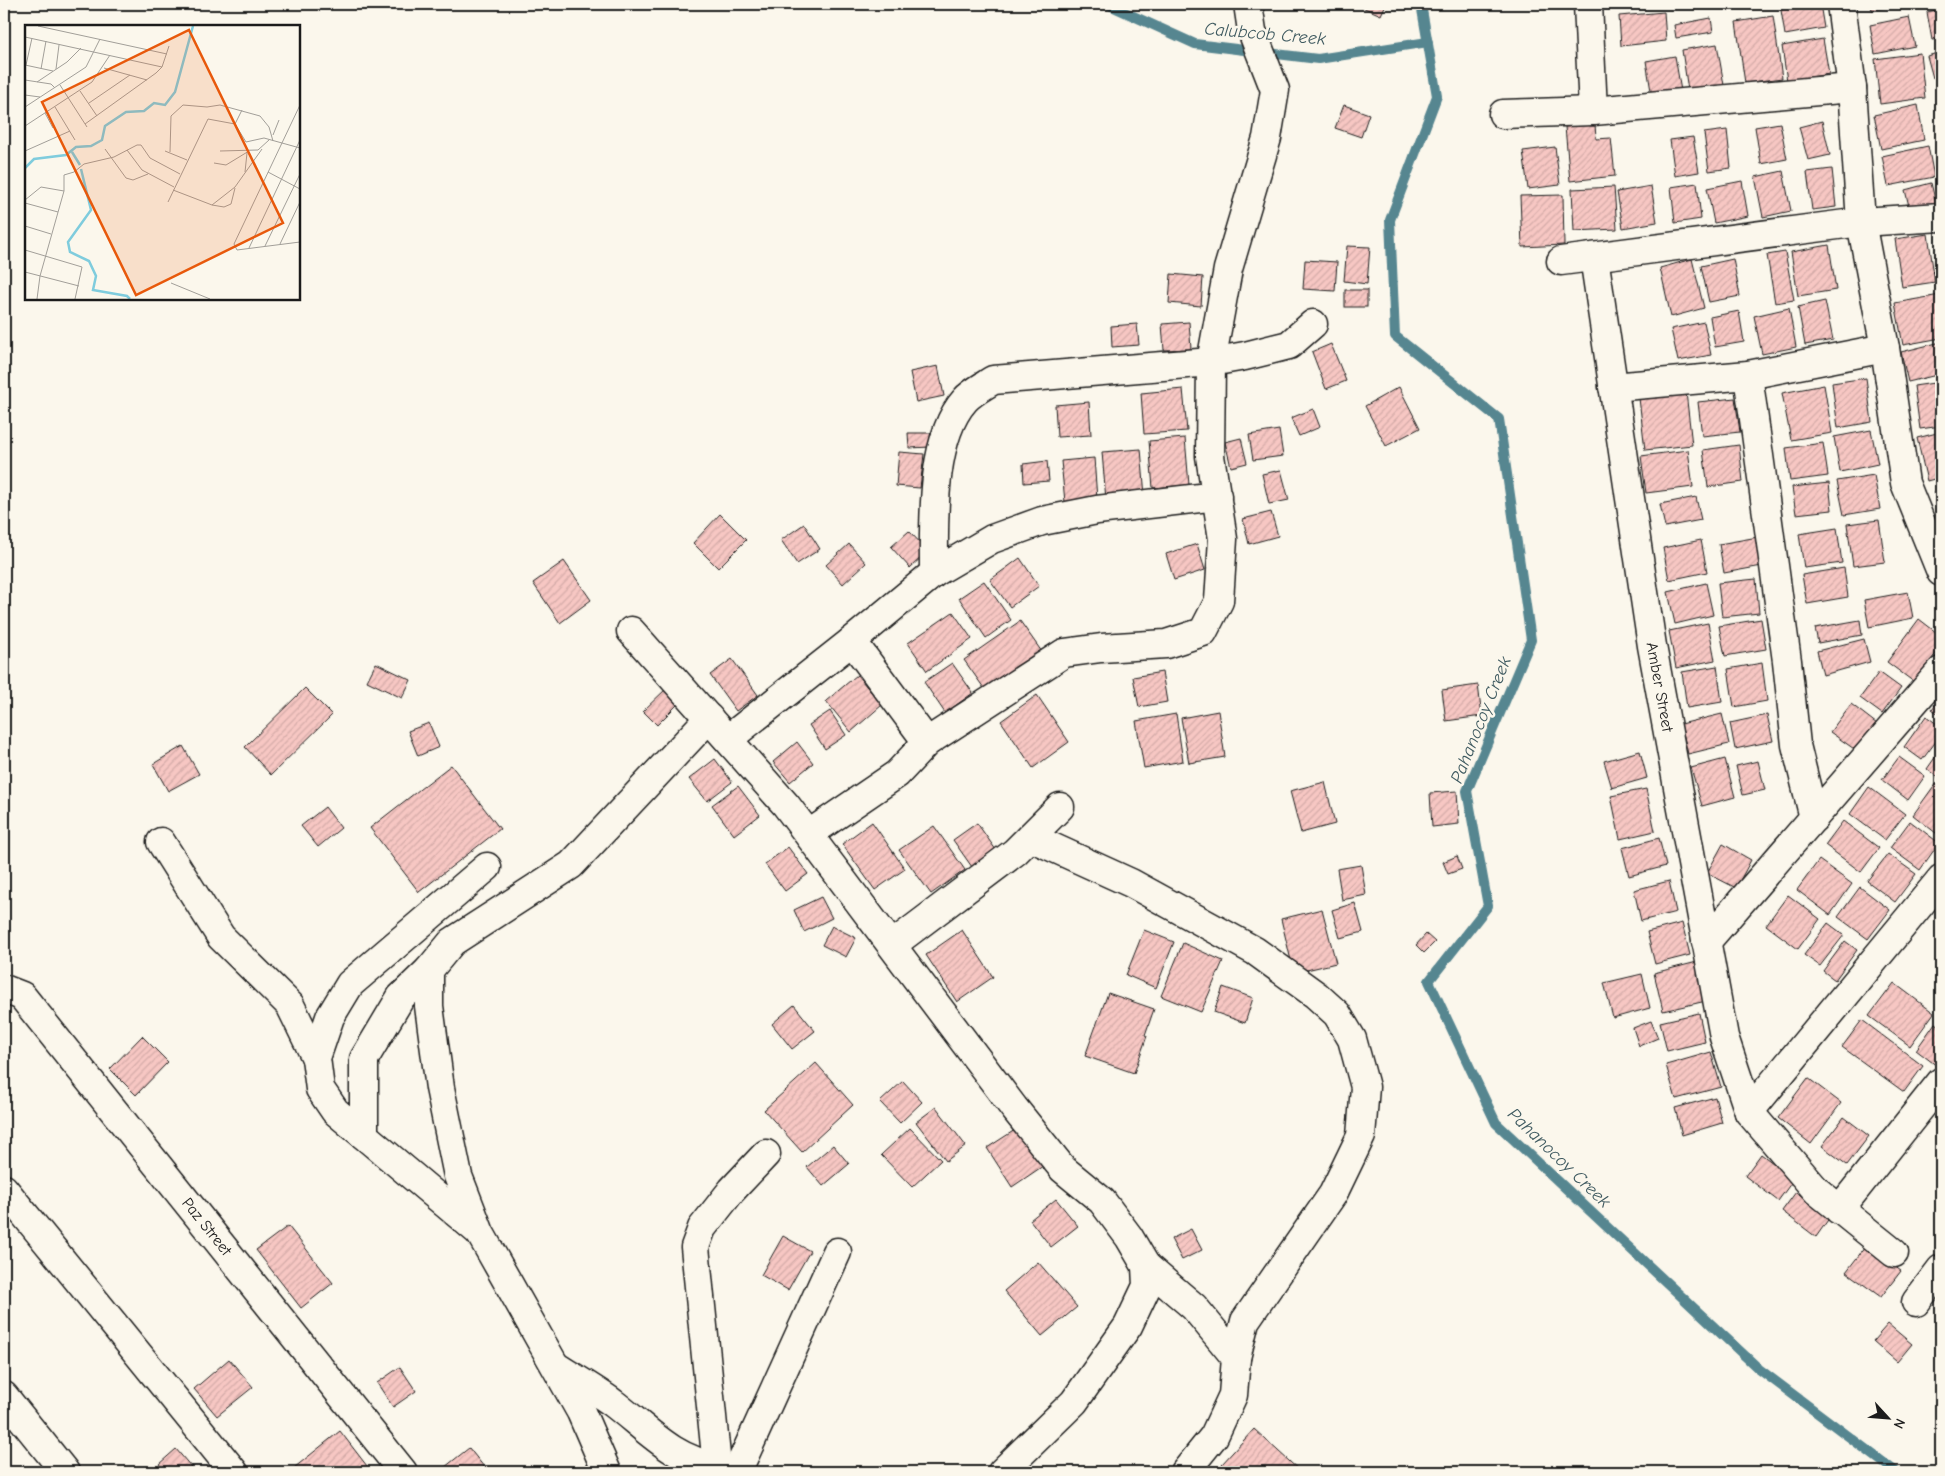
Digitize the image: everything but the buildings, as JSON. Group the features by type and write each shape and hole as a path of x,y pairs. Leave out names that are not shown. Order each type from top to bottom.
{"street":[{"path":"809,834 897,774 926,742 1064,653 1101,648 1166,644 1203,632 1219,601 1223,539 1210,456 1211,362 1228,269 1267,138 1275,90 1252,32 1248,4"},
{"path":"1588,4 1593,111"},
{"path":"1841,4 1852,88 1861,222 1885,348 1905,483 1941,572"},
{"path":"1503,114 1593,111 1852,88"},
{"path":"1561,261 1861,222 1941,217"},
{"name":"Amber Street","path":"1594,257 1652,646 1724,1037 1749,1112"},
{"path":"934,573 934,489 948,427 965,400 993,380 1211,362 1289,345 1313,324"},
{"path":"1613,387 1748,375 1885,348"},
{"path":"1748,375 1787,661 1796,745 1814,818"},
{"path":"728,739 934,573 992,539 1042,521 1097,510 1216,496"},
{"path":"631,631 786,805 1008,1100 1063,1169 1102,1201 1129,1237 1146,1266 1194,1307 1236,1358"},
{"path":"852,641 926,742"},
{"path":"1706,942 1941,670"},
{"path":"364,1135 364,1059 401,997 429,970 452,942 571,865 709,718"},
{"path":"892,945 1015,852 1060,808"},
{"path":"1030,837 1131,883 1255,951 1316,995 1336,1014 1352,1039 1365,1087 1361,1136 1333,1194 1245,1321 1236,1358 1233,1396 1214,1436 1185,1472"},
{"path":"161,842 221,937 290,1005 316,1058 320,1089 335,1111 480,1234"},
{"path":"316,1058 330,1017 350,984 487,867"},
{"path":"1894,1253 1818,1191 1749,1112 1941,879"},
{"path":"429,970 429,1006 440,1088 458,1176 480,1234 581,1412 607,1472"},
{"name":"Paz Street","path":"4,989 22,996 403,1472"},
{"path":"1839,1210 1941,1082"},
{"path":"725,1470 695,1247 702,1228 732,1190 766,1154"},
{"path":"4,1189 234,1472"},
{"path":"725,1470 837,1252"},
{"path":"1002,1472 1074,1402 1128,1326 1147,1286 1146,1266"},
{"path":"1916,1302 1941,1269"},
{"path":"556,1366 612,1402 677,1454 701,1464 725,1470"},
{"path":"4,1396 65,1472"}],"waterway":[{"name":"Calubcob Creek","path":"1107,4 1195,44 1318,59 1428,42"},
{"name":"Pahanocoy Creek","path":"1421,4 1437,96 1390,220 1395,336 1499,419 1531,640 1467,791 1488,906 1429,981 1496,1123 1759,1369 1896,1472"}]}
